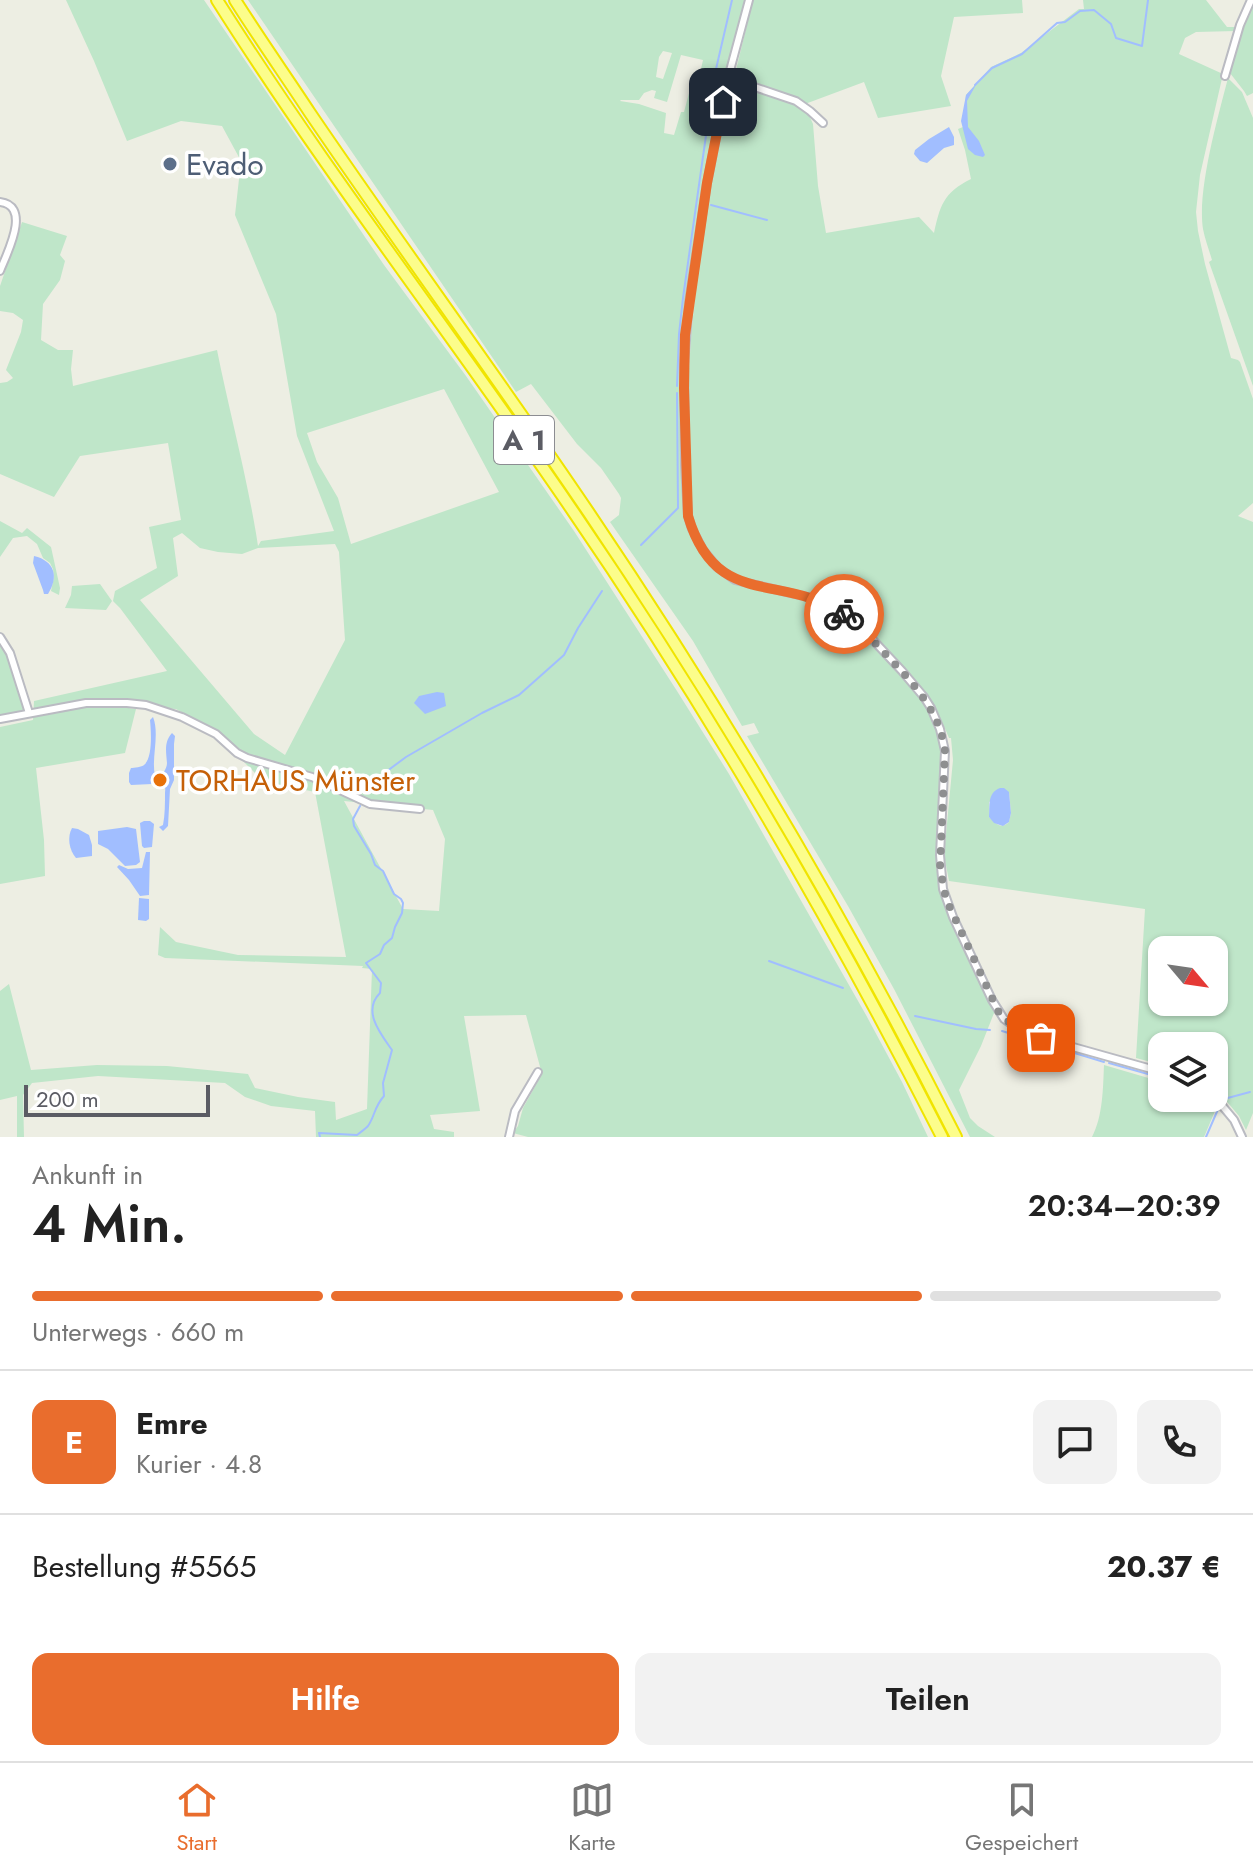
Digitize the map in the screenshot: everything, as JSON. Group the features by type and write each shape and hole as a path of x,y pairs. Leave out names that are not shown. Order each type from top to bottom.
{"highway":[{"name":"A 1","path":"217,0 282,100 577,517 718,735 827,921 942,1137"},
{"name":"A 1","path":"235,0 372,204 587,511 731,734 864,962 956,1137"}],"street":[{"path":"749,0 728,78 707,183 685,335 686,504 692,529 710,560 735,580 816,599 846,615 924,697 940,729 945,751 940,855 943,889 953,917 1004,1019 1018,1029 1041,1038 1148,1068"},
{"path":"1225,76 1251,0"},
{"path":"728,78 796,101 823,123"},
{"path":"0,202 10,204 16,222 0,271"},
{"path":"0,637 10,653 29,713"},
{"path":"0,719 86,703 146,705 182,717 216,734 241,756 312,777 370,804 420,809"},
{"path":"509,1137 515,1111 538,1072"},
{"path":"1227,1112 1242,1137"}],"green space":[{"path":"66,0 204,0 384,265 574,531 677,691 729,774 866,1015 928,1137 528,1137 513,1133 542,1074 526,1015 464,1016 480,1111 430,1115 434,1129 454,1132 454,1137 316,1137 315,1111 271,1106 245,1097 225,1083 98,1076 32,1083 23,1095 24,1137 17,1137 17,1096 0,1100 0,991 9,984 31,1070 97,1065 167,1066 248,1074 255,1088 335,1102 336,1120 367,1109 372,969 363,966 165,958 158,955 160,927 176,942 238,955 346,957 315,792 268,782 242,760 246,756 222,735 176,709 113,706 136,709 125,753 36,768 45,876 0,884 0,727 33,720 34,701 167,671 113,601 115,591 157,568 149,527 181,520 168,443 80,456 54,497 0,474 0,383 13,378 6,370 23,320 13,313 0,311 0,286 22,222 67,236 60,255 65,261 60,280 43,304 41,340 58,350 73,350 73,386 217,350 258,546 261,541 334,531 297,436 276,314 235,215 241,161 222,126 181,121 127,141","holes":["444,389 499,492 351,544 338,498 317,462 307,433","182,533 200,548 242,554 258,548 335,544 339,552 345,640 285,755 254,734 140,600 178,576 173,538","344,801 433,810 445,839 439,911 403,909"]},
{"path":"248,0 746,0 707,164 684,322 681,387 686,504 703,550 735,580 827,603 873,640 931,708 945,751 940,855 943,889 996,1008 959,1090 970,1118 995,1137 970,1137 848,906 747,736 759,733 754,723 742,726 693,641 610,522 619,515 619,494 531,384 516,392","holes":["663,51 672,53 663,79 656,77","681,55 703,60 701,69 709,71 708,78 693,78 674,135 664,133 666,113 620,101 639,100 644,93 652,90 656,91 654,98 667,102"]},
{"path":"753,0 1022,0 1023,13 954,17 941,76 951,106 878,118 864,82 805,104 735,74"},
{"path":"1083,0 1206,0 1227,27 1236,27 1236,31 1196,32 1185,38 1179,54 1223,74 1200,175 1196,212 1205,264 1231,358 1240,362 1253,399 1253,503 1238,516 1253,522 1253,1113 1246,1130 1228,1103 1228,1032 1148,1032 1148,1061 1136,1058 1145,909 949,881 944,855 953,760 951,738 928,698 890,652 848,612 810,593 739,577 718,564 697,537 689,507 688,379 695,294 714,167 732,84 789,102 808,113 813,124 826,233 919,217 934,233 944,201 971,179 958,129 963,127 966,95 991,67 1021,53 1079,9 1084,9","holes":["1009,792 1009,822 1001,826 989,817 989,802"]},
{"path":"1253,4 1253,93 1247,96 1230,73 1241,32"},
{"path":"1228,78 1242,92 1253,118 1253,386 1209,262 1212,260 1203,229 1206,174"},
{"path":"0,521 22,533 27,528 51,547 59,595 51,591 54,577 50,563 43,558 37,544 27,536 13,538 0,557"},
{"path":"100,584 112,601 106,610 65,608 72,586"},
{"path":"0,641 4,645 29,718 0,721"},
{"path":"1104,1065 1148,1078 1148,1112 1215,1112 1204,1137 1092,1137 1103,1092"}],"water":[{"path":"977,83 967,101 968,127 979,141 985,155 983,157 968,149 961,121 966,95"},
{"path":"949,127 954,145 944,148 927,163 920,161 914,154 915,150"},
{"path":"34,556 47,562 53,570 53,582 48,594 44,594 33,563"},
{"path":"444,693 446,706 425,714 414,703 419,696"},
{"path":"153,717 156,731 155,776 152,784 131,785 131,768 143,766 149,756 150,720"},
{"path":"172,733 175,736 174,780 170,789 168,826 163,831 159,827 163,825 165,813 162,778 167,765 167,743"},
{"path":"1000,788 1009,792 1011,813 1009,822 1003,826 989,817 991,796"},
{"path":"140,823 154,824 152,847 142,846"},
{"path":"127,827 136,829 140,862 125,866 108,849 98,844 98,831"},
{"path":"72,828 89,835 92,856 76,858 70,847"},
{"path":"146,852 150,852 149,895 140,896 117,867 142,868"},
{"path":"139,898 149,899 149,919 146,921 138,920"}],"waterway":[{"path":"716,69 732,0"},
{"path":"975,85 992,68 1022,54 1057,23 1065,22 1080,11 1094,10 1111,24 1116,38 1142,46 1148,0"},
{"path":"677,386 683,298 714,79"},
{"path":"711,205 767,220"},
{"path":"641,545 678,508 677,393"},
{"path":"367,791 375,780 406,757 519,695 564,655 602,591"},
{"path":"320,1137 319,1133 357,1135 368,1126 384,1096 383,1083 392,1050 378,1029 373,1014 381,983 366,963 380,954 392,938 403,903 394,894 383,871 375,865 354,826 353,819 360,806"},
{"path":"769,961 843,988"},
{"path":"915,1016 990,1030"},
{"path":"1002,1031 1104,1062"},
{"path":"1109,1063 1148,1074"},
{"path":"1228,1098 1250,1092"},
{"path":"1206,1137 1217,1112"}],"way so far":[{"path":"844,614 873,640 931,708 942,734 945,751 940,868 946,899 1000,1015 1018,1029 1041,1038"}],"place":[{"name":"Evado","path":"170,164"},
{"name":"TORHAUS Münster","path":"160,780"}],"route":[{"path":"723,102 707,183 685,335 685,484 688,516 703,550 717,567 735,580 816,599 844,614"}]}
